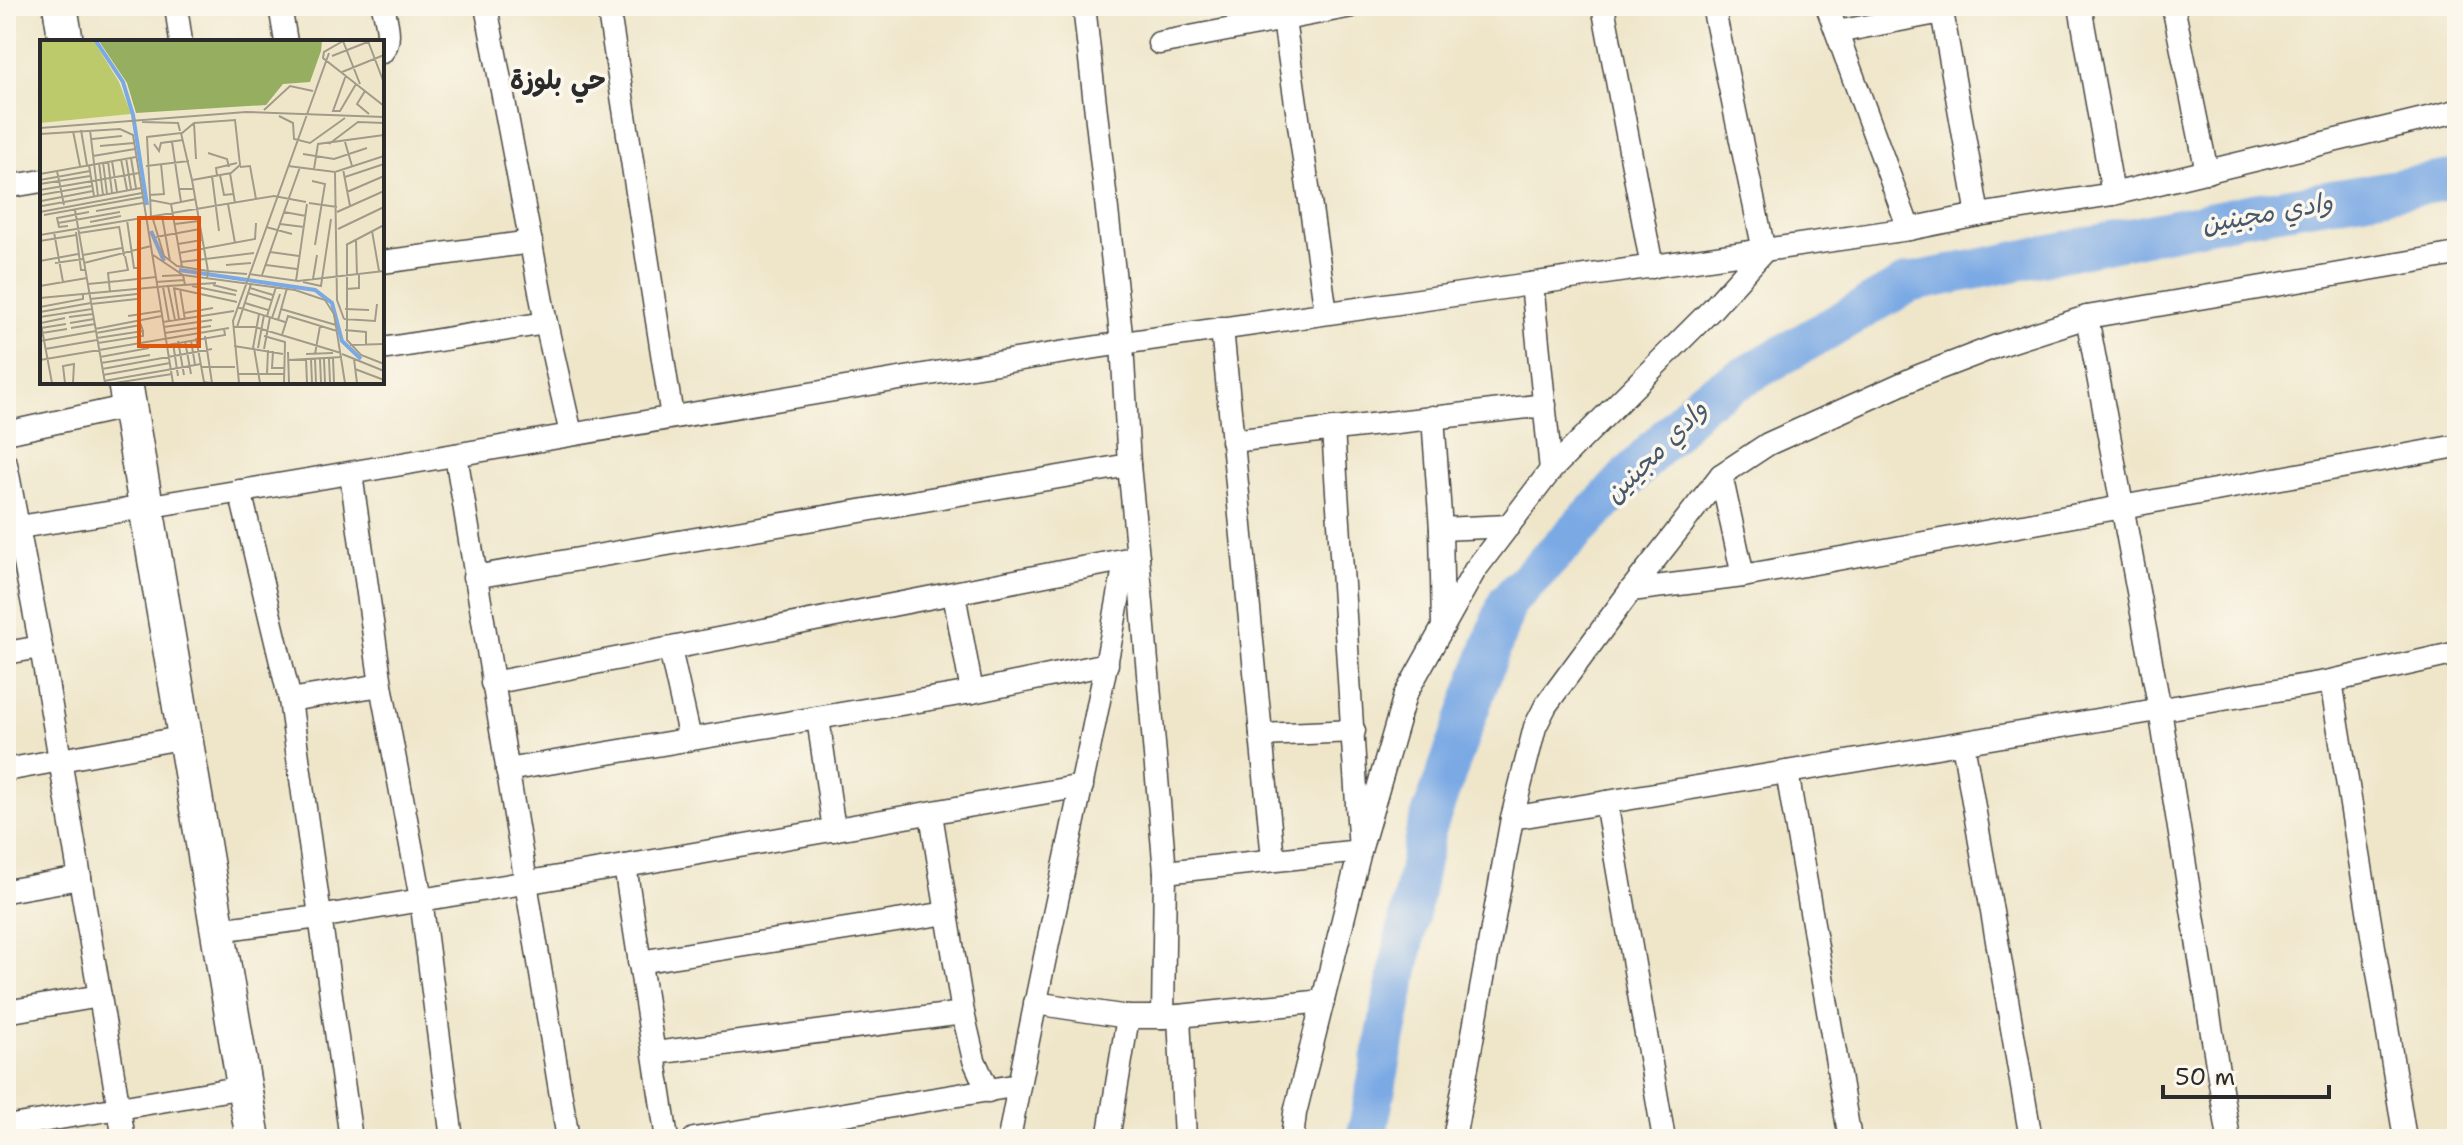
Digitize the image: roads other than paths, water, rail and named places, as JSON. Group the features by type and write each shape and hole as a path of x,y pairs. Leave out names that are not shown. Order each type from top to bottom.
{"main road":[{"path":"60,6 66,40"},
{"path":"127,394 253,1139"}],"street":[{"path":"176,6 181,40"},
{"path":"280,6 286,40"},
{"path":"383,6 385,48"},
{"path":"486,6 546,323 571,434"},
{"path":"608,6 672,417"},
{"path":"1084,6 1122,343 1132,559 1165,872 1171,1017 1185,1139"},
{"path":"1159,43 1283,12 1352,6"},
{"path":"1603,6 1652,267"},
{"path":"1713,6 1764,251"},
{"path":"1827,6 1909,229"},
{"path":"2080,6 2113,194"},
{"path":"2173,6 2207,172"},
{"path":"1837,32 1942,9 1978,215"},
{"path":"1283,12 1326,313"},
{"path":"12,528 351,474 571,434 1122,343 1909,229 2113,194 2457,111"},
{"path":"6,187 40,181"},
{"path":"384,262 531,242"},
{"path":"1292,1139 1295,1113 1360,851 1405,695 1475,570 1551,470 1670,353 1764,251"},
{"path":"1457,1133 1512,818 1535,727 1546,705 1721,475 1768,444 1919,376 1997,346 2087,317 2457,254"},
{"path":"1532,284 1551,470"},
{"path":"2087,317 2160,710 2229,1139"},
{"path":"384,349 546,323"},
{"path":"1222,328 1273,859"},
{"path":"6,433 127,394"},
{"path":"1232,441 1545,405"},
{"path":"1433,417 1441,529 1443,627"},
{"path":"1333,429 1360,851"},
{"path":"1631,590 1743,576 2457,446"},
{"path":"456,455 568,1139"},
{"path":"6,464 12,528 41,647 124,1139"},
{"path":"474,577 1129,465"},
{"path":"351,474 381,685 421,899 452,1139"},
{"path":"1721,475 1743,576"},
{"path":"240,491 290,700 351,1139"},
{"path":"1441,529 1509,526"},
{"path":"492,683 1132,559"},
{"path":"1009,1139 1035,1003 1132,559"},
{"path":"954,594 972,692"},
{"path":"6,653 41,647"},
{"path":"670,649 690,739"},
{"path":"1512,818 2331,681 2457,653"},
{"path":"507,770 972,692 1107,664"},
{"path":"2331,681 2405,1139"},
{"path":"290,700 381,685"},
{"path":"818,718 834,830"},
{"path":"1261,735 1354,731"},
{"path":"6,770 186,737"},
{"path":"1963,743 2031,1139"},
{"path":"1787,772 1850,1139"},
{"path":"218,930 319,917 625,866 1082,786"},
{"path":"1606,802 1664,1139"},
{"path":"931,814 963,1013 974,1060 988,1091"},
{"path":"1165,872 1360,851"},
{"path":"625,866 667,1139"},
{"path":"6,891 80,878"},
{"path":"639,962 947,913"},
{"path":"6,1012 100,996"},
{"path":"1035,1003 1128,1017 1171,1017 1323,1001"},
{"path":"655,1053 963,1013"},
{"path":"1108,1139 1128,1017"},
{"path":"694,1139 1019,1085"},
{"path":"6,1127 244,1087"}],"waterway":[{"name":"وادي مجينين","path":"1366,1139 1426,830 1508,601 1703,400 1909,283 2243,215 2457,179"}],"district":[{"name":"حي بلوزة","path":"558,79"}]}
